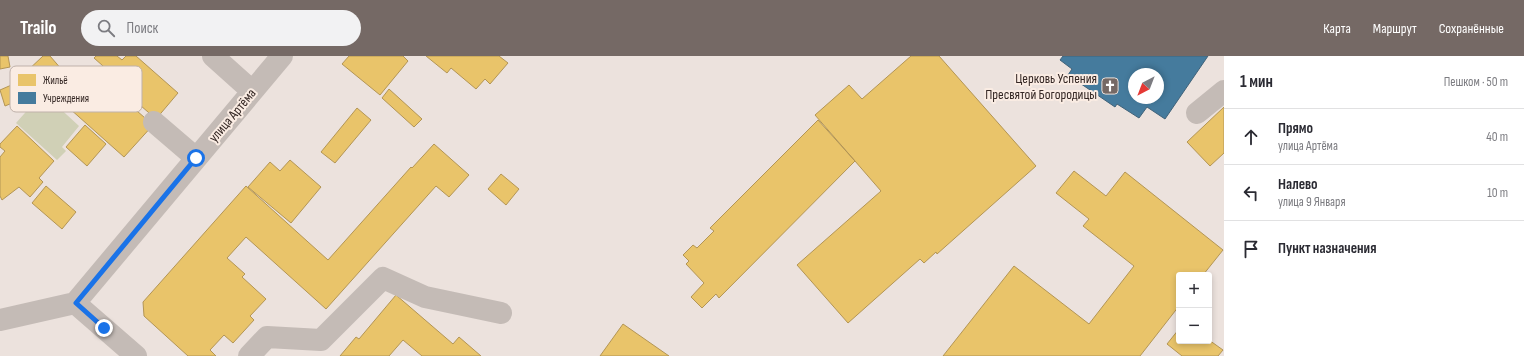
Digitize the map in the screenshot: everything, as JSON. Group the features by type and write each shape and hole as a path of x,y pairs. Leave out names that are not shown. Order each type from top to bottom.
{"street":[{"path":"213,56 252,91"},
{"name":"улица Артёма","path":"76,303 282,56"},
{"path":"1197,114 1224,91"},
{"path":"154,122 196,158"},
{"path":"249,356 266,337 322,340 383,278 425,298 501,313"},
{"path":"0,320 76,303 136,356"}],"green space":[{"path":"26,112 64,112 79,126 62,147 66,151 57,160 16,123"}],"building: Жильё":[{"path":"0,56 8,56 10,67 0,69"},
{"path":"43,56 50,56 59,66 32,66"},
{"path":"96,56 117,56 122,60 126,56 136,56 178,93 156,119 142,107 142,66 103,66 94,58"},
{"path":"349,56 403,56 408,61 380,95 342,64"},
{"path":"426,56 499,56 508,63 490,84 485,79 476,89 451,68 447,73"},
{"path":"911,56 939,56 1036,166 937,254 936,252 924,263 920,259 848,323 797,265 881,191 815,115 849,85 862,99"},
{"path":"10,86 10,104 5,106 0,90"},
{"path":"389,89 422,119 414,127 382,98"},
{"path":"1224,107 1224,153 1210,166 1187,142"},
{"path":"357,108 371,120 335,163 321,152"},
{"path":"73,112 138,112 153,125 124,157"},
{"path":"818,120 855,161 719,298 716,294 702,308 691,297 704,283 686,264 689,261 683,255 693,245 697,248 714,231 710,228"},
{"path":"85,125 106,144 87,166 66,147"},
{"path":"17,126 54,161 39,178 43,182 30,197 19,187 2,200 0,196 0,157 5,151 0,147 0,144"},
{"path":"434,144 469,175 449,197 436,186 326,309 246,237 227,258 245,274 242,277 266,299 250,316 254,320 233,343 224,335 210,350 216,356 188,356 144,316 143,302 246,186 328,260 411,167 412,168"},
{"path":"290,160 321,187 291,223 248,187 270,162 280,171"},
{"path":"1074,171 1106,196 1125,172 1223,250 1205,272 1176,272 1176,310 1140,356 943,356 1014,266 1089,324 1134,266 1083,226 1089,219 1056,193"},
{"path":"501,174 519,189 506,205 488,189"},
{"path":"46,186 76,212 62,229 32,203"},
{"path":"396,295 453,344 459,337 481,356 422,356 403,340 389,356 340,356 356,337 359,339"},
{"path":"623,324 669,356 600,356"},
{"path":"1176,333 1176,344 1212,344 1212,342 1223,350 1218,356 1182,356 1167,344"}],"building: Учреждения":[{"name":"Церковь Успения Пресвятой Богородицы","path":"1063,56 1208,56 1165,119 1147,107 1139,118 1117,104 1115,107 1068,75 1072,69 1060,60"}],"place":[{"name":"Церковь Успения Пресвятой Богородицы","path":"1110,86"}],"route":[{"path":"104,328 76,303 196,158"}]}
